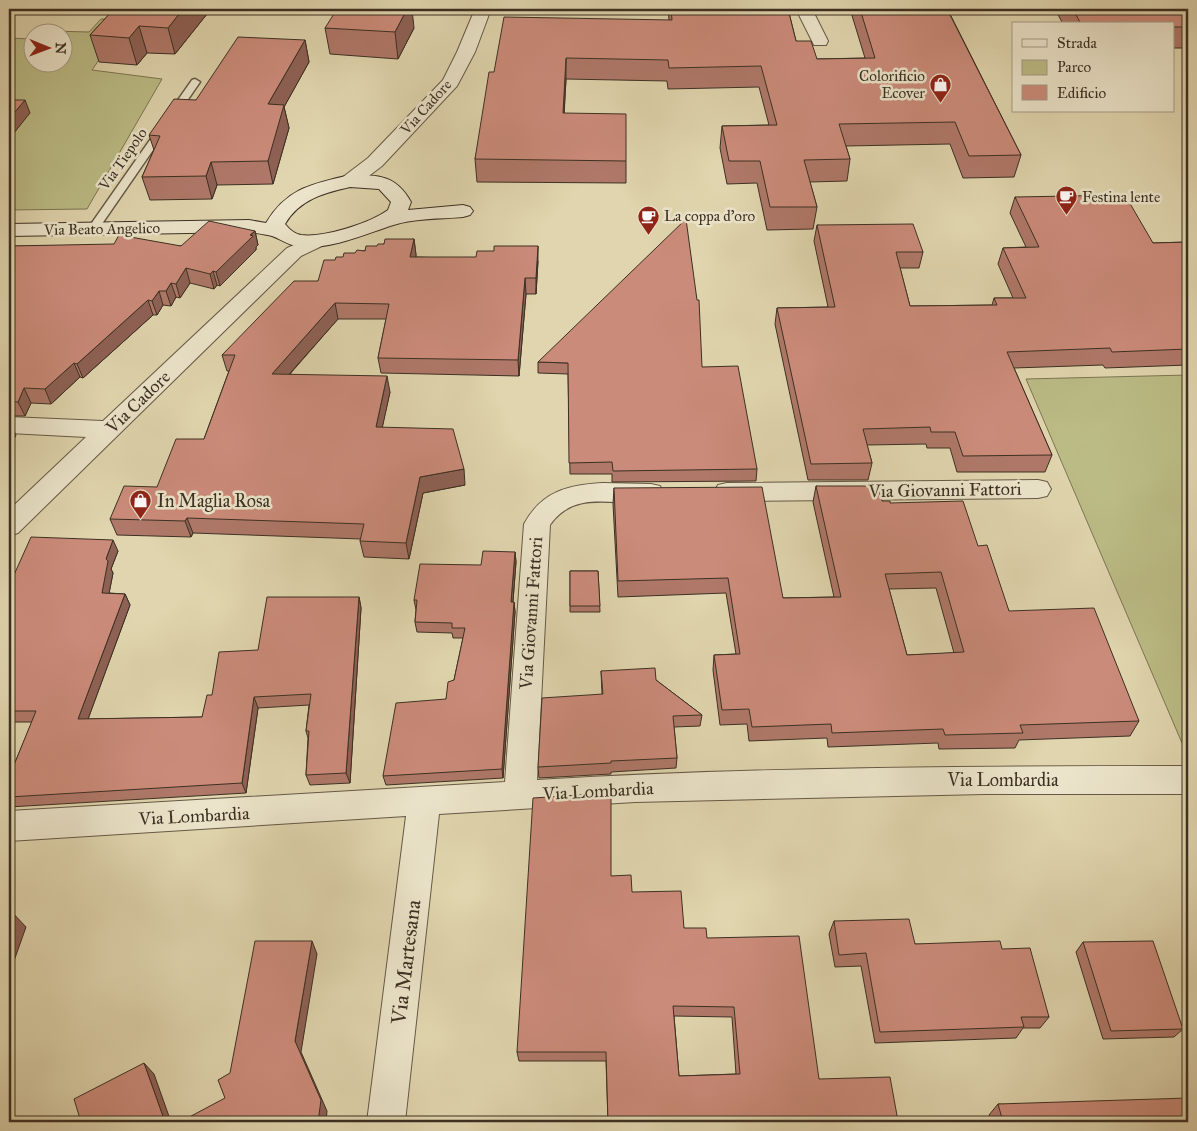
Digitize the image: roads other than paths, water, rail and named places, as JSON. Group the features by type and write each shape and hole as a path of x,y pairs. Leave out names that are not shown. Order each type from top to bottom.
{"street":[{"name":"Via Cadore","path":"350,181 375,162 451,82 466,52 483,9"},
{"path":"804,9 820,41"},
{"name":"Via Cadore","path":"383,221 396,213 400,202 389,186 389,148"},
{"path":"317,241 406,216 463,211 430,204 389,186 350,181"},
{"name":"Via Beato Angelico","path":"194,227 247,220 287,206 292,200 303,195 350,181"},
{"name":"Via Cadore","path":"267,276 282,255 282,233 275,224 287,206"},
{"name":"Via Beato Angelico","path":"9,230 249,226 282,233 303,242 317,241"},
{"name":"Via Cadore","path":"9,526 267,276 294,252 317,241"},
{"path":"9,425 109,430"},
{"name":"Via Giovanni Fattori","path":"701,492 1038,489"},
{"name":"Via Giovanni Fattori","path":"520,795 537,524 543,512 553,503 566,496 671,492"},
{"name":"Via Lombardia","path":"9,826 634,788 841,782 1188,780"},
{"name":"Via Martesana","path":"386,1122 424,802"}],"lane":[{"name":"Via Tiepolo","path":"93,229 195,82"}],"place":[{"name":"Colorificio Ecover","path":"941,104"},
{"name":"Festina lente","path":"1066,216"},
{"name":"La coppa d'oro","path":"648,235"},
{"name":"In Maglia Rosa","path":"141,520"}]}
